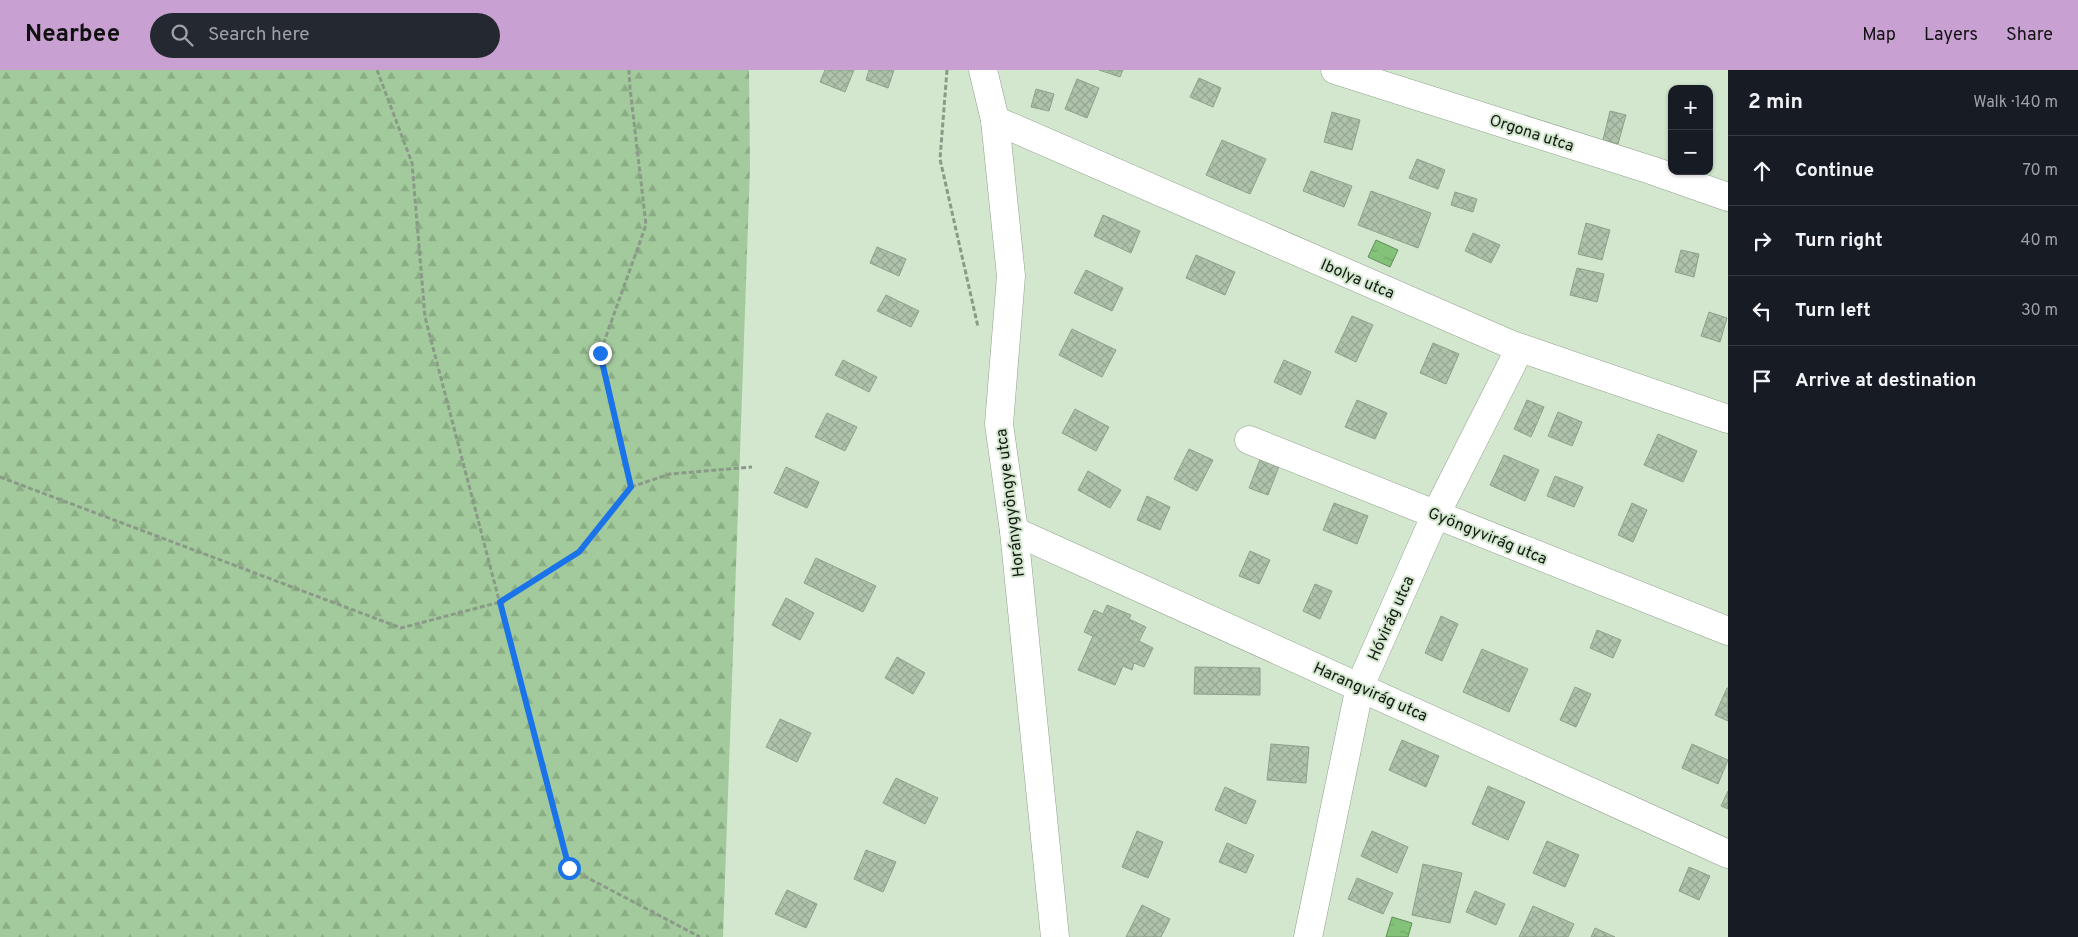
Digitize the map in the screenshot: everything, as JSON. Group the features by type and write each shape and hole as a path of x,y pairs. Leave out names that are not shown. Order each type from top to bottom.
{"street":[{"name":"Horánygyöngye utca","path":"983,70 995,120 1012,276 999,424 1014,531 1055,937"},
{"name":"Orgona utca","path":"1335,70 1651,170 1728,197"},
{"name":"Ibolya utca","path":"995,120 1520,348 1728,419"},
{"name":"Hóvirág utca","path":"1308,937 1360,686 1436,514 1520,348"},
{"name":"Gyöngyvirág utca","path":"1249,440 1728,630"},
{"name":"Harangvirág utca","path":"1014,531 1728,854"}],"path":[{"path":"377,70 412,163 425,317 569,868 700,937"},
{"path":"629,70 646,225 600,353 631,487"},
{"path":"948,70 940,159 978,329"},
{"path":"0,478 401,628 500,602 579,552 631,487 670,474 752,467"}],"green space":[{"path":"0,70 749,70 750,168 723,937 0,937"}],"water":[{"path":"1376,240 1398,250 1390,267 1368,257"},
{"path":"1392,917 1412,923 1408,937 1386,937"}],"building":[{"path":"825,70 854,70 845,92 820,82"},
{"path":"869,70 894,70 888,88 866,80"},
{"path":"1099,70 1123,70 1120,77"},
{"path":"1199,78 1221,88 1213,107 1190,97"},
{"path":"1077,79 1099,88 1087,118 1065,109"},
{"path":"1036,89 1054,94 1049,111 1031,107"},
{"path":"1610,111 1626,115 1618,144 1603,140"},
{"path":"1332,112 1360,120 1352,150 1324,142"},
{"path":"1222,140 1266,159 1250,194 1206,175"},
{"path":"1417,159 1445,170 1438,189 1409,178"},
{"path":"1311,171 1352,186 1344,207 1303,191"},
{"path":"1371,191 1431,213 1418,248 1358,225"},
{"path":"1455,192 1477,199 1473,212 1451,205"},
{"path":"1103,215 1140,231 1131,253 1094,236"},
{"path":"1586,223 1610,230 1602,260 1578,254"},
{"path":"1473,233 1500,245 1491,263 1465,251"},
{"path":"877,247 906,259 899,276 870,263"},
{"path":"1681,250 1699,254 1694,277 1675,272"},
{"path":"1196,255 1235,272 1225,295 1186,278"},
{"path":"1577,268 1604,274 1597,302 1570,295"},
{"path":"1086,270 1123,288 1112,311 1074,293"},
{"path":"886,295 919,311 911,327 877,311"},
{"path":"1709,312 1727,318 1720,342 1701,336"},
{"path":"1352,316 1373,325 1356,362 1335,352"},
{"path":"1072,329 1116,350 1102,377 1059,355"},
{"path":"1433,343 1459,354 1446,384 1420,373"},
{"path":"843,360 877,377 869,392 835,375"},
{"path":"1284,360 1311,372 1301,395 1274,382"},
{"path":"1357,400 1387,413 1375,439 1345,427"},
{"path":"1527,400 1544,407 1531,437 1514,429"},
{"path":"1075,409 1109,427 1096,451 1062,433"},
{"path":"1558,412 1582,422 1572,446 1548,436"},
{"path":"827,413 857,427 845,451 815,437"},
{"path":"1658,434 1697,451 1683,482 1644,465"},
{"path":"1189,449 1213,460 1197,491 1174,479"},
{"path":"1504,455 1539,470 1525,501 1490,485"},
{"path":"1261,457 1280,464 1268,495 1249,488"},
{"path":"786,467 819,482 807,508 774,493"},
{"path":"1088,471 1121,490 1110,508 1078,490"},
{"path":"1555,476 1583,487 1574,507 1547,496"},
{"path":"1147,496 1170,507 1160,530 1137,520"},
{"path":"1334,503 1368,516 1357,544 1323,530"},
{"path":"1632,503 1647,510 1633,542 1618,535"},
{"path":"1250,551 1270,560 1259,584 1239,576"},
{"path":"816,558 876,586 863,612 804,583"},
{"path":"1315,584 1332,591 1320,619 1303,611"},
{"path":"786,598 814,613 800,640 772,625"},
{"path":"1107,605 1131,615 1129,619 1146,627 1139,641 1153,648 1144,667 1134,663 1132,670 1123,666 1115,685 1078,670 1093,636 1084,632 1094,610 1103,614"},
{"path":"1441,616 1458,624 1442,661 1425,653"},
{"path":"1597,630 1621,640 1613,658 1590,648"},
{"path":"1482,649 1528,669 1509,712 1463,692"},
{"path":"897,657 925,673 913,694 885,678"},
{"path":"1195,667 1260,668 1260,695 1194,694"},
{"path":"1575,687 1591,694 1576,727 1560,720"},
{"path":"1728,688 1728,721 1715,715"},
{"path":"780,719 811,733 797,762 766,747"},
{"path":"1402,740 1439,756 1426,787 1389,770"},
{"path":"1271,744 1309,747 1306,783 1267,780"},
{"path":"1692,744 1728,760 1718,784 1682,768"},
{"path":"896,778 938,798 925,824 883,803"},
{"path":"1488,786 1525,802 1508,840 1472,824"},
{"path":"1225,787 1256,801 1246,824 1215,810"},
{"path":"1728,791 1728,809 1721,806"},
{"path":"1137,831 1163,842 1148,878 1122,867"},
{"path":"1372,831 1408,847 1397,873 1361,856"},
{"path":"1547,841 1579,855 1565,887 1533,873"},
{"path":"1227,843 1254,855 1246,873 1219,862"},
{"path":"866,850 896,862 883,892 854,879"},
{"path":"1423,864 1462,873 1450,923 1412,915"},
{"path":"1689,867 1710,876 1699,900 1679,891"},
{"path":"1357,878 1393,893 1383,914 1348,899"},
{"path":"787,890 817,904 806,928 775,914"},
{"path":"1475,891 1505,904 1496,925 1466,912"},
{"path":"1142,905 1170,919 1161,937 1126,937"},
{"path":"1533,906 1574,924 1568,937 1519,937"},
{"path":"1595,928 1615,937 1591,937"}],"route":[{"path":"569,868 500,602 579,552 631,487 600,353"}]}
